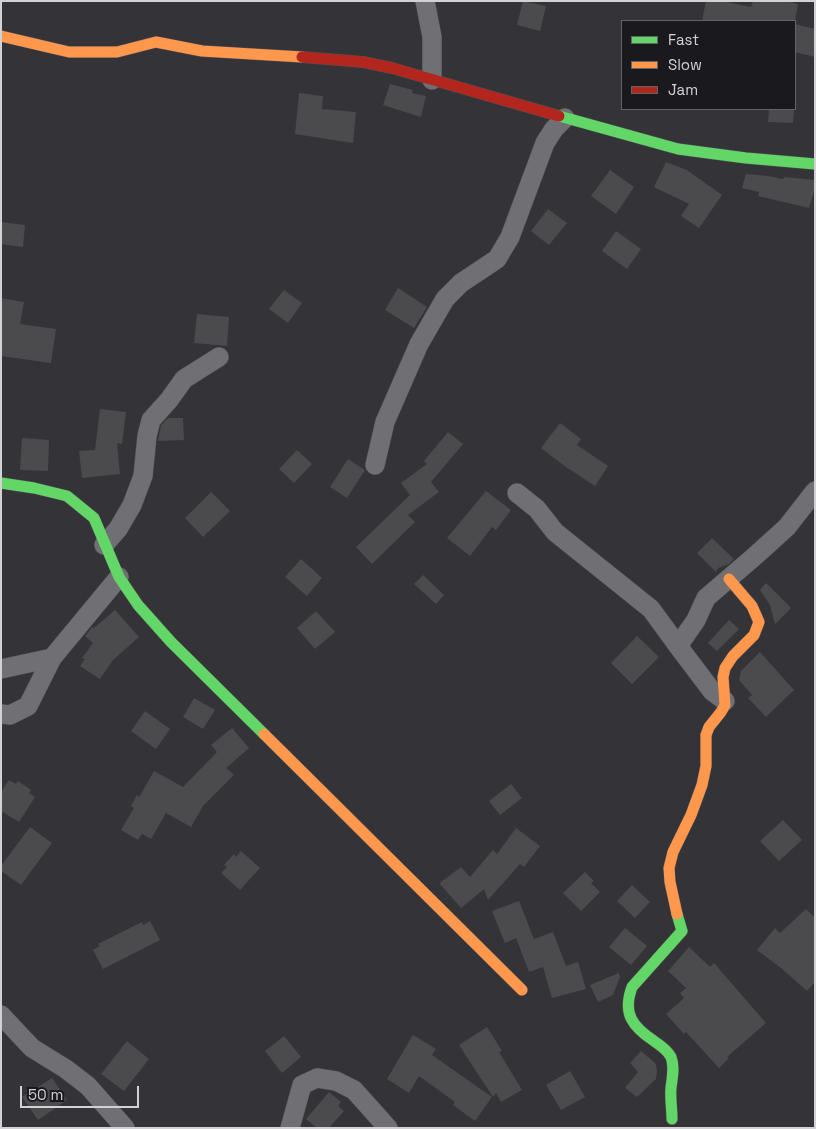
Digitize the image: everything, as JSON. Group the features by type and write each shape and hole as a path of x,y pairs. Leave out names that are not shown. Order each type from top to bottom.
{"street":[{"path":"425,1 432,37 432,80"},
{"path":"1,36 69,52 117,52 156,42 202,51 254,53 364,62 392,68 565,118 678,148 746,158 815,164"},
{"path":"376,464 385,422 419,344 445,298 461,283 498,259 510,237 545,143 554,129 565,118"},
{"path":"104,545 118,529 132,505 143,476 147,436 151,420 184,379 219,357"},
{"path":"1,483 68,496 94,518 119,577 138,605 178,648 522,990"},
{"path":"678,646 696,620 706,598 787,527 815,491"},
{"path":"517,493 537,509 555,532 650,609 712,691 725,701"},
{"path":"1,714 10,715 28,706 52,658 119,577"},
{"path":"672,1119 670,1089 673,1072 671,1057 661,1046 641,1032 631,1020 628,1008 629,995 632,987 682,931 669,869 672,856 694,808 702,780 705,768 705,736 707,728 716,719 725,705 725,668 754,635 759,622 758,614 729,579"},
{"path":"1,669 52,658"},
{"path":"1,1014 32,1048 66,1069 88,1086 125,1128"},
{"path":"290,1128 302,1085 317,1078 336,1081 354,1090 388,1128"}],"building":[{"path":"523,1 546,6 540,31 517,25"},
{"path":"706,1 722,1 751,7 753,1 787,1 798,4 795,20 702,20"},
{"path":"796,24 815,29 815,57 796,52"},
{"path":"390,84 413,90 412,93 426,96 421,117 383,105"},
{"path":"299,93 323,96 322,109 356,112 353,143 295,134"},
{"path":"769,110 794,110 793,123 768,122"},
{"path":"666,162 687,170 722,195 699,228 681,216 689,204 654,187"},
{"path":"610,170 634,187 616,214 591,196"},
{"path":"746,174 783,179 784,177 815,180 815,188 809,208 758,196 759,192 742,188"},
{"path":"548,209 567,223 549,245 531,231"},
{"path":"1,222 25,225 23,247 1,244"},
{"path":"616,231 641,249 627,269 602,251"},
{"path":"398,288 427,307 414,328 385,310"},
{"path":"284,290 302,303 288,323 269,309"},
{"path":"1,298 24,302 20,324 56,329 51,363 1,356"},
{"path":"197,314 229,317 227,346 194,343"},
{"path":"100,409 126,412 122,444 117,443 120,474 82,478 79,451 95,450"},
{"path":"168,418 183,418 184,440 158,441 161,425"},
{"path":"560,423 581,439 577,445 608,466 595,486 541,448"},
{"path":"448,432 463,444 431,482 439,492 408,515 415,522 372,564 356,547 410,495 401,483 427,464 424,461"},
{"path":"22,438 49,440 48,471 20,470"},
{"path":"297,450 312,464 294,483 279,469"},
{"path":"348,459 365,470 347,498 330,487"},
{"path":"486,491 511,510 496,530 492,527 470,556 447,538"},
{"path":"211,492 230,511 203,537 185,518"},
{"path":"712,538 734,559 729,564 718,568 716,572 697,553"},
{"path":"301,559 322,578 307,596 285,577"},
{"path":"423,575 444,595 436,604 414,584"},
{"path":"766,583 791,608 775,624 770,605 760,590"},
{"path":"115,610 139,637 113,660 100,679 80,666 85,659 82,658 93,643 85,636 92,627 94,628"},
{"path":"316,611 335,632 315,649 297,628"},
{"path":"729,620 739,629 717,651 708,643"},
{"path":"637,636 659,657 632,684 611,663"},
{"path":"760,652 794,690 766,717 748,698 752,695 739,680 741,671"},
{"path":"194,698 215,710 203,729 183,717"},
{"path":"145,711 170,729 156,749 131,731"},
{"path":"232,728 249,748 226,768 234,775 203,806 191,827 166,813 151,839 142,834 138,840 121,830 134,808 131,806 137,795 139,797 154,771 183,787 217,752 211,745"},
{"path":"9,780 16,784 18,781 31,790 29,793 35,797 19,822 1,811 1,792"},
{"path":"511,784 522,798 500,815 489,801"},
{"path":"783,820 802,840 779,861 760,841"},
{"path":"30,827 52,843 21,885 1,871 1,866"},
{"path":"516,828 540,846 524,867 520,864 488,900 484,889 461,908 440,884 441,882 461,867 470,877 493,850 497,854"},
{"path":"241,851 260,868 240,890 221,873 227,867 224,865 234,854 236,857"},
{"path":"585,872 594,881 591,883 600,892 581,911 563,893"},
{"path":"632,885 650,902 635,918 617,901"},
{"path":"519,901 534,939 553,932 566,966 578,962 586,989 552,998 543,967 529,972 516,938 505,943 492,911"},
{"path":"806,909 815,918 815,982 807,991 757,950 775,928 780,933"},
{"path":"150,921 160,940 103,969 93,950 100,946 98,944 142,922 143,925"},
{"path":"625,928 647,946 631,965 609,947"},
{"path":"689,947 710,967 714,963 766,1023 727,1057 729,1058 719,1068 686,1032 684,1034 666,1014 684,998 680,993 686,988 668,971"},
{"path":"619,973 620,977 613,995 598,1002 590,985"},
{"path":"487,1027 502,1051 499,1052 522,1090 501,1102 496,1093 493,1097 459,1045"},
{"path":"413,1035 436,1049 432,1055 492,1097 475,1121 453,1105 455,1102 419,1076 409,1093 387,1079"},
{"path":"284,1036 301,1057 282,1073 265,1051"},
{"path":"127,1041 149,1059 124,1091 101,1074"},
{"path":"641,1051 656,1064 657,1072 656,1079 637,1097 625,1088 638,1072 630,1063"},
{"path":"570,1071 585,1097 561,1110 546,1085"},
{"path":"52,1078 67,1100 38,1120 22,1097"},
{"path":"329,1092 341,1102 338,1106 344,1111 329,1128 317,1128 306,1119"}],"traffic: fast":[{"path":"559,116 678,149 746,158 815,164"},
{"path":"1,483 67,496 94,518 119,577 138,605 171,642 264,734"},
{"path":"672,1119 671,1092 673,1069 671,1057 664,1048 635,1025 631,1019 628,1005 632,987 682,931 677,914"}],"traffic: slow":[{"path":"1,36 69,52 117,52 156,42 202,51 302,57"},
{"path":"677,914 669,868 673,852 691,815 702,785 706,766 706,735 709,727 725,705 723,677 725,668 733,656 754,635 759,622 752,606 729,579"},
{"path":"264,734 522,990"}],"traffic: jam":[{"path":"302,57 363,62 392,68 559,116"}]}
